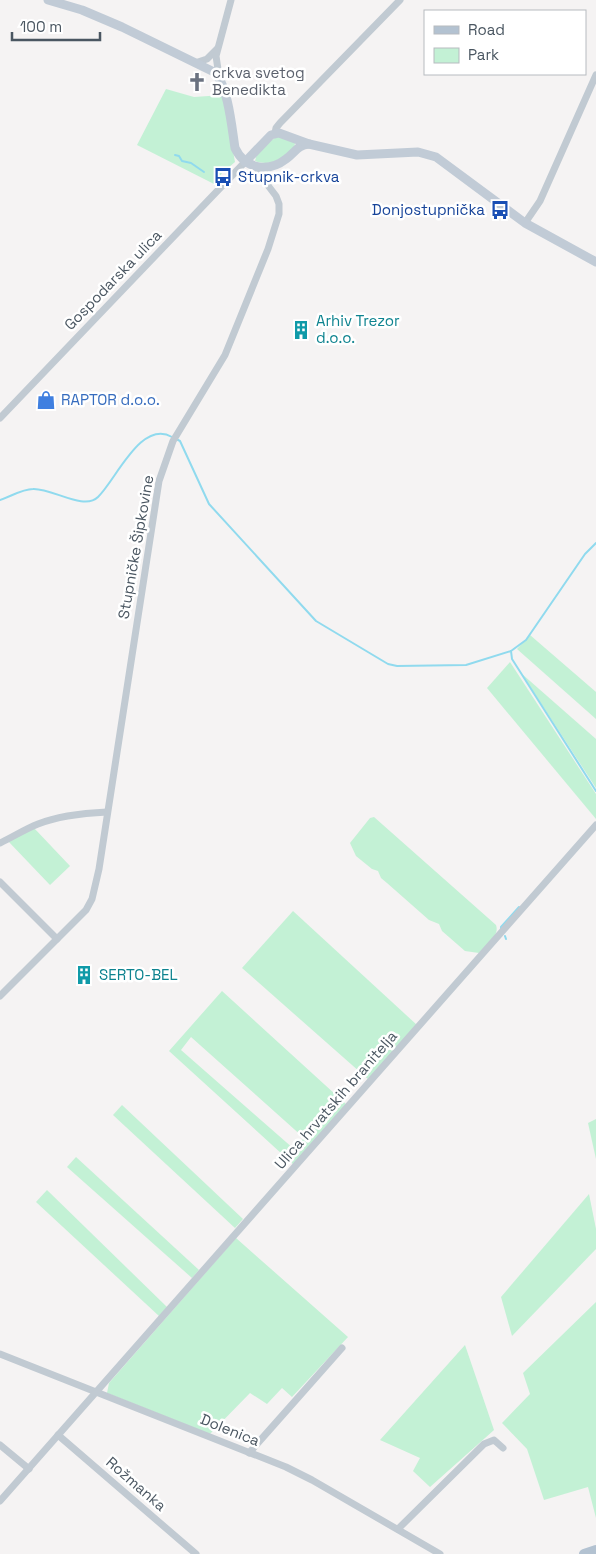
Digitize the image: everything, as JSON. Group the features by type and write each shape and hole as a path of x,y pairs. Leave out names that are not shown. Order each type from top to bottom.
{"main road":[{"path":"48,0 82,10 122,27 210,69 219,76 224,90 236,148 249,165 257,167 272,166 285,160 300,146 309,144"},
{"path":"245,162 275,133 283,134 309,144 357,154 427,153 444,162 525,223 596,262"},
{"path":"584,1554 596,1550"}],"street":[{"path":"219,76 216,64 218,49 231,0"},
{"path":"275,133 280,123 400,0"},
{"path":"195,63 207,59 218,49"},
{"path":"525,223 540,201 596,75"},
{"name":"Gospodarska ulica","path":"0,418 245,162"},
{"name":"Stupničke Šipkovine","path":"0,996 86,910 92,899 99,869 159,481 175,439 225,355 268,249 279,214 279,204 276,196 260,175 257,167"},
{"path":"0,843 46,821 94,812 107,812"},
{"name":"Ulica hrvatskih branitelja","path":"97,1392 596,825"},
{"path":"0,882 57,939"},
{"path":"249,1453 342,1348"},
{"name":"Dolenica","path":"0,1354 312,1480 440,1554"},
{"path":"0,1501 97,1392"},
{"name":"Rožmanka","path":"58,1435 196,1554"},
{"path":"398,1529 484,1444 494,1440 503,1448"},
{"path":"0,1445 29,1468"}],"green space":[{"path":"166,89 194,97 223,95 235,162 222,173 214,184 137,145"},
{"path":"278,136 295,142 294,147 273,162 255,161 261,149"},
{"path":"530,635 596,692 596,719 517,649"},
{"path":"510,662 596,794 596,819 487,688"},
{"path":"522,674 596,739 596,788"},
{"path":"374,817 496,925 497,929 494,937 479,953 465,951 442,931 439,924 429,920 381,878 378,871 372,869 356,856 350,843 370,818"},
{"path":"34,828 70,866 50,885 8,841"},
{"path":"293,911 417,1025 369,1080 242,968"},
{"path":"222,991 347,1105 294,1165 169,1051","holes":["191,1037 304,1138 294,1149 181,1050"]},
{"path":"122,1105 243,1219 235,1228 113,1115"},
{"path":"596,1119 596,1159 588,1123"},
{"path":"76,1157 199,1270 192,1278 67,1167"},
{"path":"47,1190 167,1307 159,1316 36,1202"},
{"path":"589,1194 596,1229 596,1249 512,1336 501,1297"},
{"path":"236,1238 348,1337 292,1397 282,1388 267,1404 250,1393 210,1434 107,1393 109,1383"},
{"path":"596,1302 596,1518 588,1487 544,1500 527,1449 502,1423 530,1394 523,1373"},
{"path":"465,1345 494,1430 430,1487 413,1471 420,1458 380,1440"}],"waterway":[{"path":"175,155 179,156 182,161 191,163 204,172"},
{"path":"0,500 33,489 85,502 92,501 105,489 130,454 140,444 150,436 161,434 172,437"},
{"path":"176,439 180,441 209,504 316,621 388,664 397,666 466,665 511,651 526,640 585,554 596,543"},
{"path":"511,651 512,659 596,791"},
{"path":"501,930 501,927 519,907"}],"place":[{"name":"crkva svetog Benedikta","path":"197,82"},
{"name":"Stupnik-crkva","path":"223,177"},
{"name":"Donjostupnička","path":"500,210"},
{"name":"Arhiv Trezor d.o.o.","path":"301,330"},
{"name":"RAPTOR d.o.o.","path":"46,400"},
{"name":"SERTO-BEL","path":"84,975"}]}
